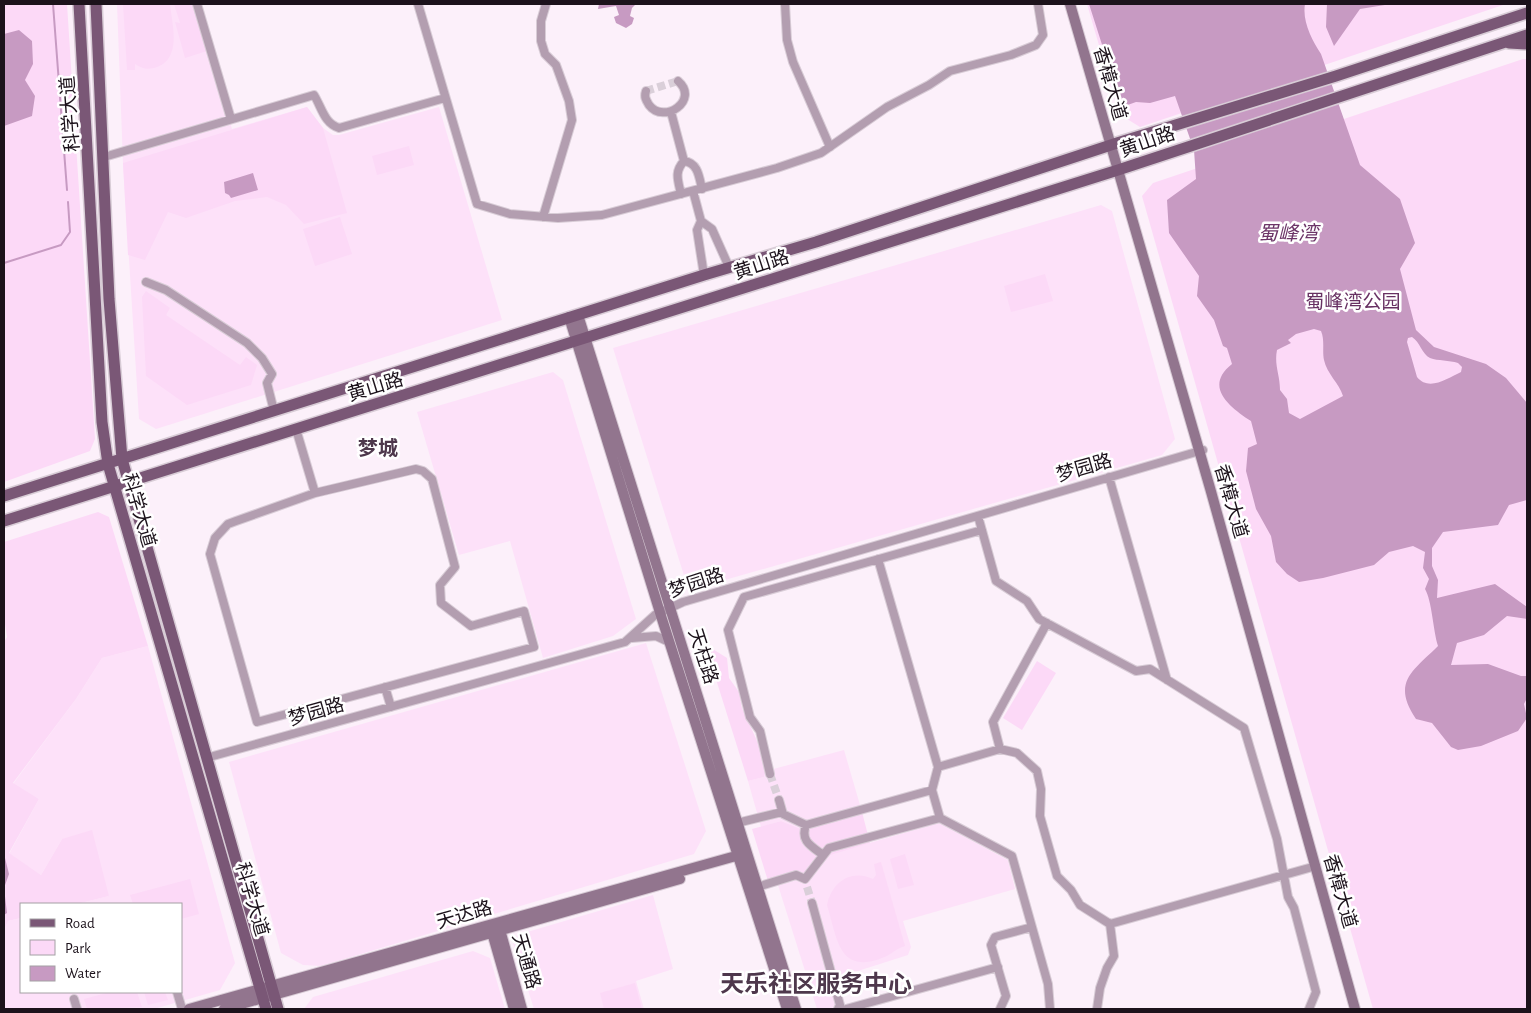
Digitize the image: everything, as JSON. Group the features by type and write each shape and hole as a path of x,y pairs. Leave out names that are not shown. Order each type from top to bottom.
{"main road":[{"name":"科学大道","path":"79,4 102,422 108,464 267,996 278,1009"},
{"name":"科学大道","path":"96,4 109,299 122,459 126,482 206,758 267,996"},
{"path":"1510,19 1527,7"},
{"name":"黄山路","path":"4,496 729,267 816,242 1114,144 1336,76 1527,13"},
{"name":"黄山路","path":"4,520 1121,169 1527,35"},
{"path":"1502,42 1527,44"}],"street":[{"path":"197,4 231,119"},
{"path":"418,4 477,204 510,214 558,218 602,215 702,189 777,168 830,147 887,107 929,85 950,71 1011,55 1036,45 1043,34 1038,4"},
{"path":"543,217 572,120 569,101 556,65 545,54 541,41 541,21 546,4"},
{"path":"785,4 787,40 793,62 830,147"},
{"name":"香樟大道","path":"1070,4 1114,144"},
{"name":"香樟大道","path":"1077,4 1121,169 1362,1009"},
{"path":"646,91 646,101 651,108 660,113 671,112 680,107 685,100 684,91 678,81"},
{"path":"104,158 314,94 326,119 331,125 339,128 445,98"},
{"path":"671,112 684,161"},
{"path":"682,194 677,178 678,168 684,161"},
{"path":"684,161 694,164 698,170 702,189"},
{"path":"693,191 701,221 712,230 729,267"},
{"path":"701,221 697,230 704,275"},
{"path":"146,282 166,290 247,343 262,358 272,374 267,383 274,410"},
{"name":"天柱路","path":"573,316 665,610 739,823 744,857"},
{"path":"296,429 315,493"},
{"name":"香樟大道","path":"1202,450 1355,1009"},
{"name":"梦园路","path":"206,758 630,639 665,610 1202,450"},
{"path":"408,470 423,471 432,479 455,567 440,585 439,595 441,603 470,626 524,611 534,647 257,722 210,554 212,545 215,538 228,524 315,493 408,470"},
{"path":"1109,477 1167,680"},
{"path":"978,516 996,581 1028,601 1039,619 1136,671 1150,669 1244,728 1274,829 1284,875 1316,992 1309,1009"},
{"path":"770,774 760,731 750,717 728,630 744,598 982,530"},
{"path":"878,559 938,767 932,790 940,818"},
{"name":"天柱路","path":"665,610 670,642 728,826 744,857 796,1009"},
{"path":"1000,749 993,722 1047,624"},
{"path":"630,639 656,636 670,642"},
{"path":"385,687 391,707"},
{"path":"938,767 1000,749 1017,753 1037,771 1041,789 1040,816 1057,876 1071,890 1080,905 1110,924 1316,866"},
{"path":"779,800 783,814 806,825 932,790"},
{"path":"728,826 782,812"},
{"path":"754,888 796,875 806,883 829,848 940,818 1012,856 1048,984 1050,1009"},
{"path":"806,825 803,833 804,839 823,855"},
{"name":"天达路","path":"224,1009 495,928 744,857"},
{"name":"天柱路","path":"754,888 787,1009"},
{"path":"812,903 840,1005 838,1009"},
{"path":"1097,1009 1100,988 1107,968 1114,956 1110,924"},
{"path":"1000,1009 1006,996 991,945 995,937 1032,927"},
{"name":"天通路","path":"495,928 514,1009"},
{"name":"天通路","path":"495,928 522,1009"},
{"path":"846,1009 998,967"},
{"path":"177,993 182,1009"},
{"name":"天达路","path":"189,1009 267,996"},
{"path":"74,999 77,1009"}],"shaded area":[{"path":"117,4 195,4 232,129 307,107 323,128 333,135 339,135 439,107 502,320 156,429 139,419 123,163"},
{"path":"1101,205 1112,211 1175,439 1162,455 697,588 686,582 613,348"},
{"path":"553,372 563,380 636,619 613,636 543,658 510,541 459,555 417,412"},
{"path":"646,643 706,831 694,854 321,966 303,965 281,953 229,762"},
{"path":"148,646 235,963 220,990 154,1009 4,1009 4,930 8,921 20,918 20,993 182,993 182,903 81,903 109,896 62,839 41,875 9,854 39,799 13,784 76,699 102,658"},
{"path":"844,750 862,812 801,829 781,821 761,827 748,781 764,777 766,771"},
{"path":"939,823 1008,860 1015,889 903,921 911,947 908,955 836,978 844,1004 829,1009 817,1009 777,882 817,871 831,854"},
{"path":"653,895 673,969 636,981 644,1009 534,1009 513,943 517,935"},
{"path":"473,951 490,958 505,1009 304,1009 313,997"}],"green space":[{"path":"4,4 67,4 95,439 90,451 4,482"},
{"path":"123,4 170,4 174,40 170,56 165,63 148,69 135,64 135,70 127,70"},
{"path":"174,4 193,4 207,51 185,58 175,22 180,23"},
{"path":"1087,4 1506,4 1140,127 1119,114"},
{"name":"蜀峰湾公园","path":"1527,59 1527,1009 1373,1009 1142,196 1153,183"},
{"path":"307,107 323,128 347,213 304,224 286,205 267,197 235,201 186,218 168,212 145,260 128,255 123,163"},
{"path":"409,146 414,165 377,175 372,156"},
{"path":"340,217 352,254 315,266 303,229"},
{"path":"1045,274 1053,301 1011,312 1004,286"},
{"path":"146,291 170,308 166,315 240,365 246,357 257,365 251,385 187,405 146,376 142,297"},
{"path":"98,512 109,517 148,646 102,658 76,699 13,783 39,799 9,853 41,875 62,839 92,830 109,896 81,903 20,903 20,918 8,921 4,930 4,642 7,637 4,618 4,542"},
{"path":"703,638 708,646 727,658 729,678 739,692 742,708 758,743 766,771 764,777 748,781"},
{"path":"1037,661 1056,673 1022,730 1003,718"},
{"path":"862,812 870,843 827,856 817,871 777,882 768,881 752,829 781,821 801,829"},
{"path":"905,854 914,885 898,889 890,859"},
{"path":"881,862 905,946 882,958 867,962 856,961 848,957 842,950 837,940 827,905 833,890 838,884 850,877 857,876 873,879 876,875 874,864"},
{"path":"190,879 199,914 182,919 182,903 133,903 130,895"},
{"path":"635,983 642,1009 604,1009 600,993"},
{"path":"106,993 137,993 142,1007 87,1009 84,999"},
{"path":"144,993 165,993 168,1000 148,1005"}],"water":[{"path":"599,4 636,4 632,8 630,16 634,18 632,24 626,28 616,23 614,17 619,15 616,6 598,9"},
{"name":"蜀峰湾","path":"1089,4 1305,4 1304,10 1308,30 1321,54 1360,165 1400,199 1415,243 1400,269 1416,330 1434,347 1486,364 1506,378 1527,403 1527,500 1509,505 1498,525 1443,532 1432,548 1432,566 1438,580 1437,598 1495,584 1527,607 1527,619 1507,616 1484,635 1457,643 1451,665 1488,664 1521,676 1527,676 1527,698 1524,704 1527,718 1518,731 1481,746 1458,750 1451,747 1432,723 1416,719 1409,706 1405,696 1405,686 1408,678 1413,670 1438,646 1425,589 1429,579 1423,568 1425,552 1413,546 1389,552 1374,565 1299,582 1287,574 1276,562 1271,536 1256,509 1246,471 1248,448 1257,444 1251,421 1228,403 1223,396 1220,381 1224,372 1232,364 1227,348 1223,346 1214,320 1197,296 1199,276 1169,233 1167,200 1196,179 1194,150 1175,96 1150,103 1136,102 1122,107","holes":["1314,329 1321,331 1323,357 1330,374 1343,396 1300,419 1289,413 1287,399 1280,390 1276,360 1277,350 1291,343 1288,340 1296,334","1412,337 1427,356 1433,359 1458,363 1462,367 1461,372 1433,384 1422,381 1417,377 1407,342 1408,338"]},
{"path":"1327,4 1391,4 1360,9 1334,46 1326,27"},
{"path":"19,30 32,41 33,64 25,80 35,96 32,116 4,126 4,34"},
{"path":"253,173 258,190 231,198 225,193 224,182"},
{"path":"4,854 9,874 4,888"},
{"path":"4,888 7,913 4,915"}],"waterway":[{"path":"53,4 67,190"},
{"path":"4,263 61,245 70,232 68,202"}],"tunnel":[{"path":"646,91 678,81"},
{"path":"770,774 779,800"},
{"path":"807,887 812,903"}],"district":[{"name":"梦城","path":"378,448"},
{"name":"天乐社区服务中心","path":"816,984"}]}
